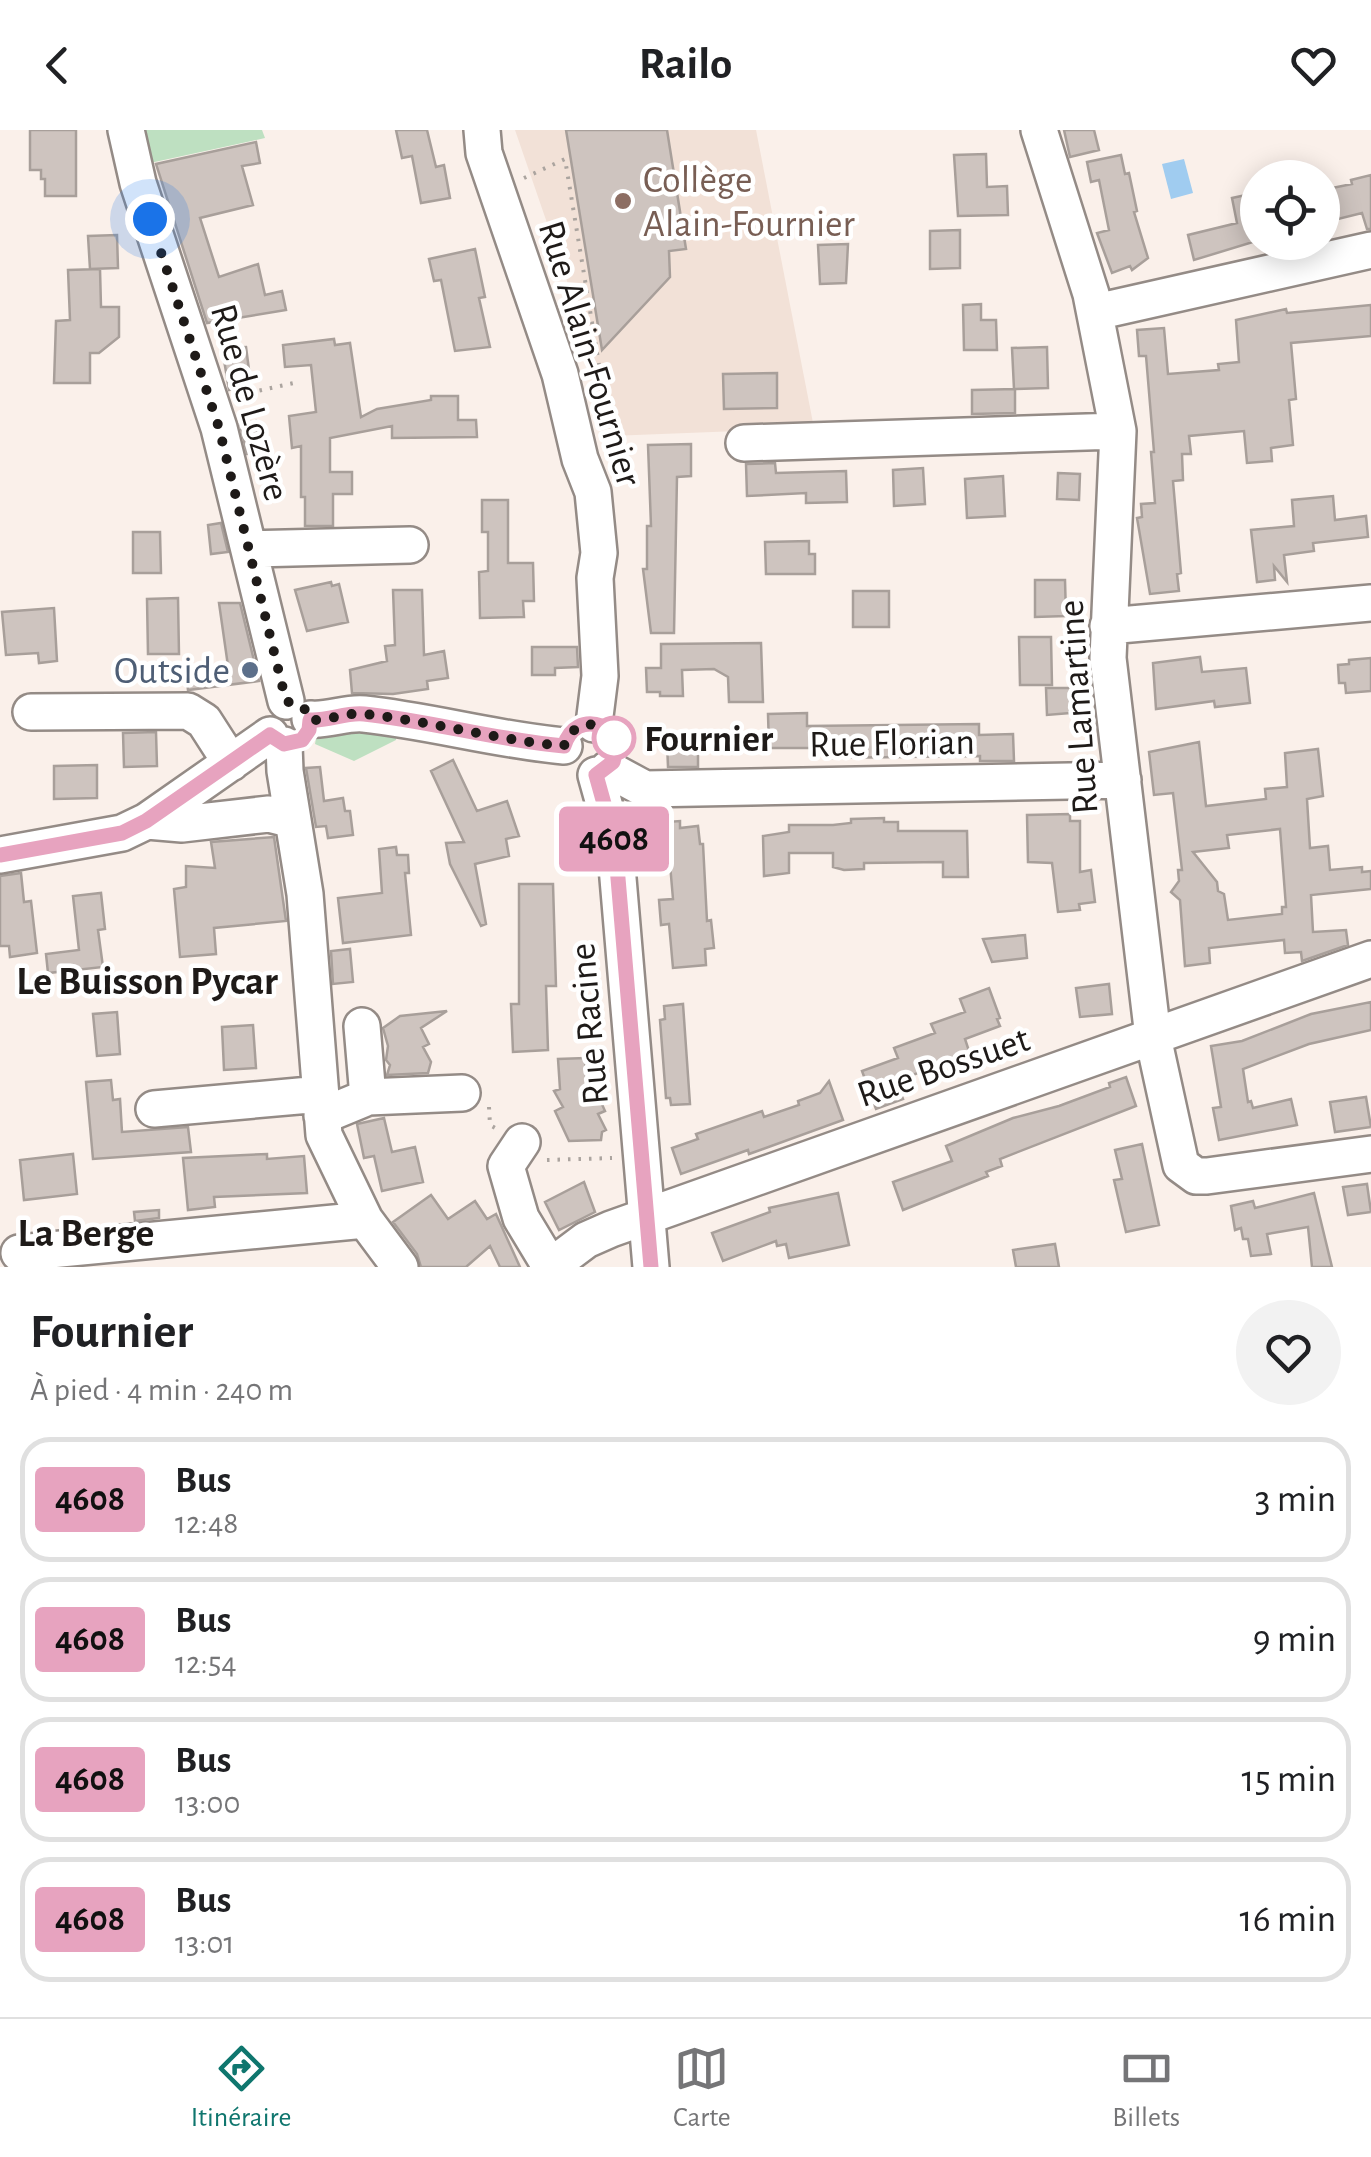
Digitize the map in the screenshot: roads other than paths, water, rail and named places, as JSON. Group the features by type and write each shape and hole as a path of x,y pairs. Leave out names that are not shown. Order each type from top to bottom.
{"street":[{"name":"Rue de Lozère","path":"126,130 138,182 210,402 298,710"},
{"name":"Rue Alain-Fournier","path":"482,130 484,153 560,374 580,459 593,492 599,553 595,578 600,676 594,724"},
{"name":"Rue Lamartine","path":"1029,133 1096,312 1118,431 1108,626 1153,1038 1181,1165 1188,1172 1207,1176 1371,1154"},
{"path":"1096,312 1371,250"},
{"path":"744,444 1118,431"},
{"path":"249,548 410,545"},
{"path":"1108,626 1371,603"},
{"path":"298,710 325,720 358,713 523,743 564,746"},
{"path":"0,855 122,833 230,763 277,740 302,740 309,730 298,710"},
{"path":"30,712 188,711 204,721 230,763"},
{"path":"594,724 614,738 616,754 602,772 587,776 572,769 564,746 571,731 594,724"},
{"path":"277,740 305,894 324,1136 365,1220 400,1267"},
{"name":"Rue Florian","path":"602,772 645,789 1122,780"},
{"name":"Rue Racine","path":"602,772 615,843 651,1267"},
{"path":"146,821 182,824 269,814 293,820"},
{"name":"Rue Bossuet","path":"550,1267 586,1240 647,1216 1371,959"},
{"path":"362,1026 368,1097"},
{"path":"154,1108 322,1105 368,1097 462,1093"},
{"path":"522,1142 506,1166 522,1218 550,1267"},
{"path":"19,1253 365,1220"}],"water":[{"path":"1184,159 1193,193 1171,199 1162,164"}],"place":[{"name":"Collège Alain-Fournier","path":"623,201"},
{"name":"Outside","path":"250,670"},
{"name":"Fournier","path":"614,738"}],"district":[{"name":"Le Buisson Pycar","path":"147,980"},
{"name":"La Berge","path":"86,1232"}]}
